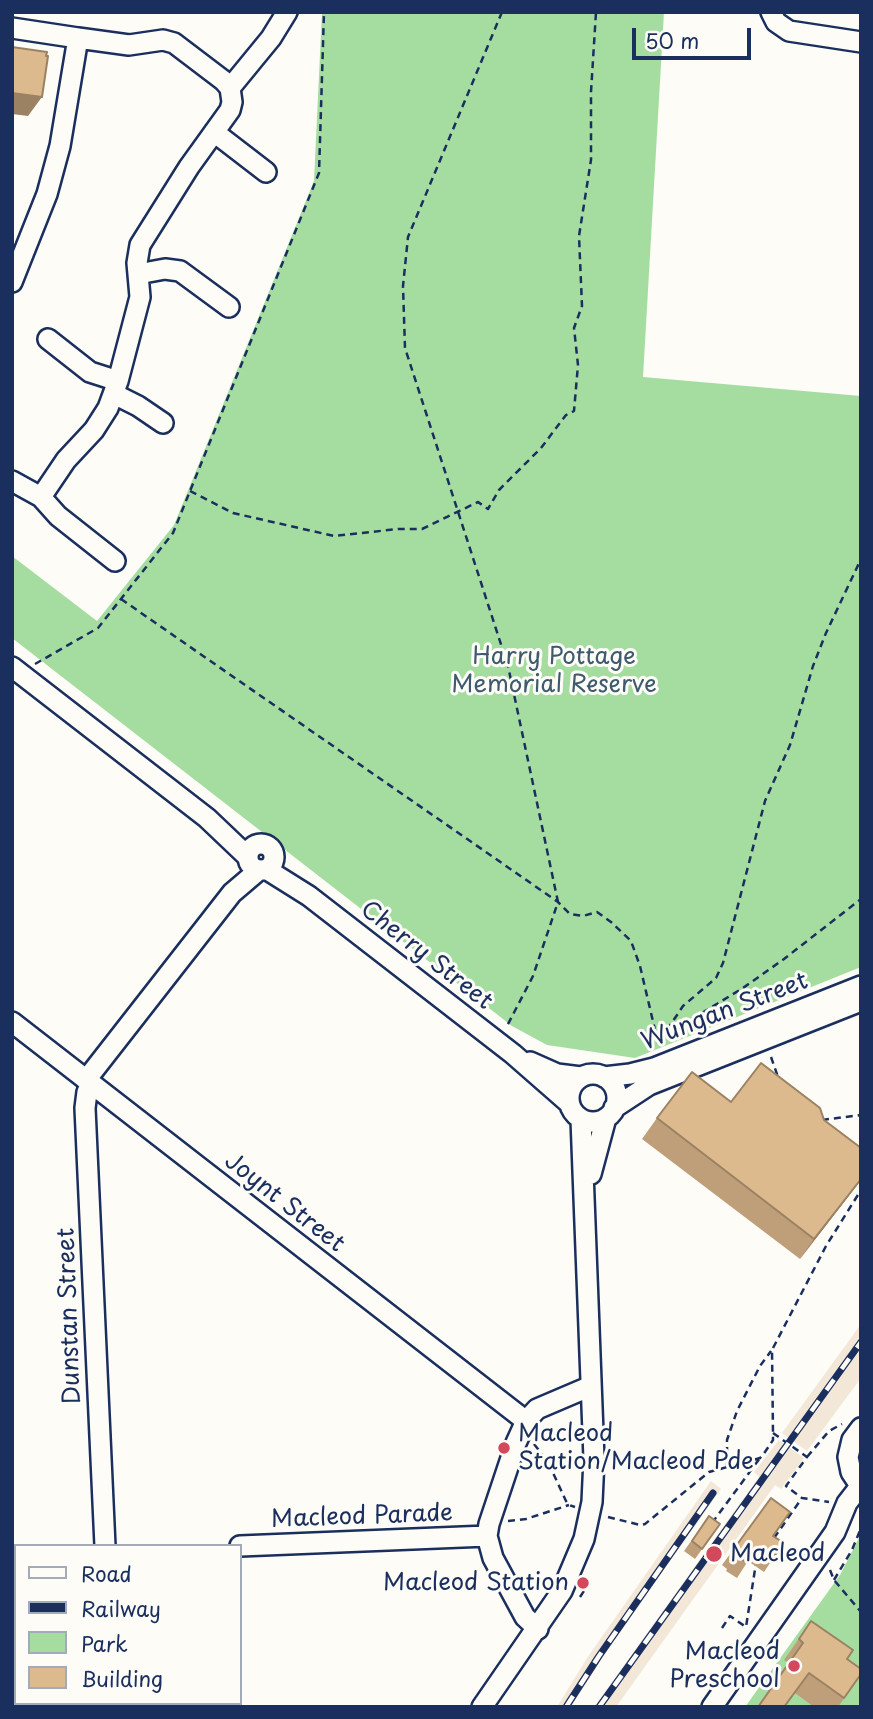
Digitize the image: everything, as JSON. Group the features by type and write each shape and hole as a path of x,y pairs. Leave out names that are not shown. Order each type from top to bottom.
{"street":[{"path":"230,88 271,37 287,12"},
{"path":"771,12 781,27 789,30 861,42"},
{"path":"12,28 129,45 163,40 185,50 230,88 232,102 230,110 146,234 137,253 140,297 116,388 104,417 66,460 41,497"},
{"path":"12,282 47,194 60,146 78,38"},
{"path":"214,132 266,172"},
{"path":"138,274 164,269 180,271 229,307"},
{"path":"48,339 163,423"},
{"path":"12,481 41,497 58,516 115,561"},
{"name":"Cherry Street","path":"16,670 506,1049 575,1111"},
{"name":"Dunstan Street","path":"104,1544 85,1108 87,1092 90,1083 259,859"},
{"name":"Wungan Street","path":"604,1077 630,1074 663,1064 861,986"},
{"name":"Wungan Street","path":"610,1113 649,1085 861,1001"},
{"name":"Joynt Street","path":"12,1023 523,1427"},
{"name":"Cherry Street","path":"506,1049 556,1074 581,1077"},
{"path":"482,1707 562,1591 584,1539 594,1485 585,1214 571,1088 581,1077 589,1074 604,1077 614,1087 616,1094 594,1157 585,1214"},
{"path":"575,1111 594,1122 610,1113"},
{"path":"538,1629 525,1617 493,1558 487,1536 523,1427 537,1409 592,1387"},
{"path":"855,1427 848,1457 850,1472 860,1482"},
{"path":"822,1549 835,1504 846,1490 860,1482"},
{"path":"712,1707 835,1532 847,1503 860,1482"},
{"name":"Macleod Parade","path":"242,1546 487,1536"}],"path":[{"path":"16,670 98,628 173,533 319,173 324,12"},
{"path":"502,12 408,237 403,286 405,348 508,666 558,902 506,1049"},
{"path":"190,491 233,513 334,536 422,529 478,502 488,509 499,490 541,449 566,415 574,411 578,365 573,328 582,306 579,236 591,160 591,92 596,12"},
{"path":"861,559 822,644 790,745 765,801 723,963 716,978 683,1006 667,1030 697,1016 743,988 861,899"},
{"path":"121,599 558,902 570,914 583,916 597,912 631,941 640,966 663,1064"},
{"path":"765,1040 779,1078"},
{"path":"811,1122 861,1115"},
{"path":"727,1466 727,1440 730,1429 760,1366 772,1350 826,1246 861,1190"},
{"path":"707,1530 773,1440 772,1350"},
{"path":"523,1427 548,1462 569,1505"},
{"path":"835,1504 802,1498 786,1486 829,1431 855,1427"},
{"path":"774,1433 807,1457"},
{"path":"610,1517 645,1524 709,1472 760,1458"},
{"path":"774,1537 802,1498"},
{"path":"500,1521 526,1520 569,1505 575,1507"},
{"path":"834,1580 852,1550 861,1528"},
{"path":"822,1549 834,1580 861,1612"},
{"path":"722,1628 730,1616 746,1627 754,1566 760,1557"}],"shaded area":[{"path":"861,1324 861,1378 807,1451 782,1433"},
{"path":"779,1440 804,1458 781,1489 775,1485 616,1707 594,1707 759,1477 754,1472"},
{"path":"711,1481 721,1489 606,1652 571,1707 557,1707 587,1658"}],"green space":[{"name":"Harry Pottage Memorial Reserve","path":"322,12 664,12 643,377 861,396 861,967 635,1058 547,1045 512,1026 12,638 12,556 97,621 174,525 314,181"},
{"path":"861,1534 861,1707 745,1707 840,1575"}],"building":[{"path":"12,47 47,52 42,97 12,93"},
{"path":"761,1063 820,1108 824,1120 861,1148 861,1179 814,1239 657,1118 692,1072 731,1102"},
{"path":"771,1498 790,1512 773,1536 784,1543 774,1557 758,1546 747,1563 733,1550"},
{"path":"709,1516 720,1524 702,1549 692,1541"},
{"path":"811,1621 853,1650 847,1659 861,1669 861,1674 844,1698 809,1673 784,1707 758,1707 803,1643 799,1639"}],"railway":[{"path":"599,1707 861,1342"},
{"path":"566,1707 713,1493"}],"place":[{"name":"Macleod Station/Macleod Pde","path":"504,1448"},
{"name":"Macleod","path":"714,1554"},
{"name":"Macleod Station","path":"583,1583"},
{"name":"Macleod Preschool","path":"794,1666"}]}
